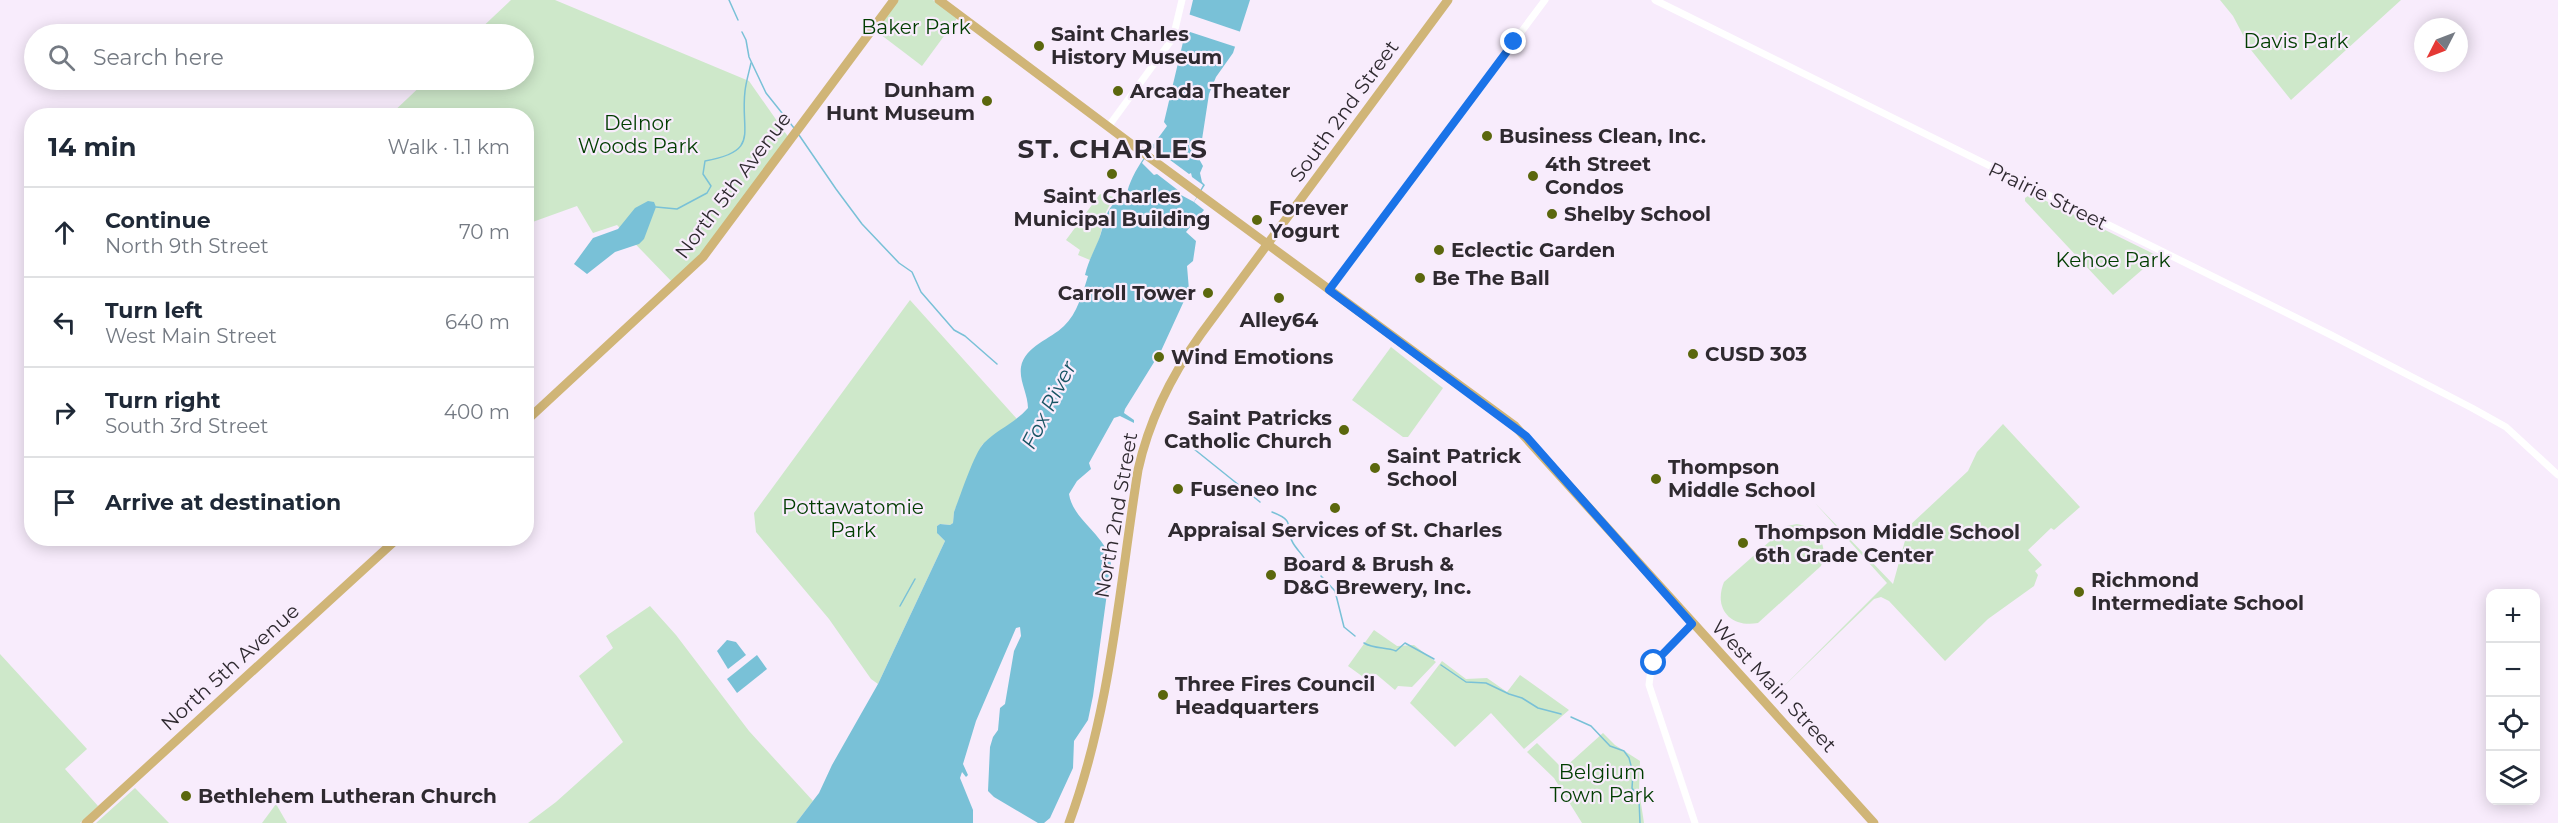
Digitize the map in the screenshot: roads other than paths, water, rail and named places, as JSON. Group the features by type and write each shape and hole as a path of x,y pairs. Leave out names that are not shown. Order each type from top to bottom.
{"main road":[{"name":"North 5th Avenue","path":"534,414 696,266 894,0"},
{"name":"West Main Street","path":"939,0 1526,436 1692,624 1874,823"},
{"name":"South 2nd Street","path":"1268,244 1448,0"},
{"name":"North 2nd Street","path":"1069,823 1083,781 1101,709 1138,470 1152,421 1183,360 1268,244"},
{"name":"North 5th Avenue","path":"86,823 389,546"}],"street":[{"path":"1108,127 1173,38 1182,0"},
{"path":"1329,290 1545,0"},
{"name":"Prairie Street","path":"1655,0 2331,335 2481,413 2517,436 2558,475"},
{"path":"1692,624 1654,663 1649,685 1695,823"}],"water":[{"name":"Fox River","path":"1193,0 1250,0 1233,53 1216,77 1209,94 1199,159 1203,166 1200,173 1205,185 1194,202 1204,210 1186,232 1196,241 1193,261 1187,266 1189,290 1161,351 1125,409 1124,413 1134,420 1134,423 1120,416 1114,418 1089,463 1091,469 1077,481 1069,494 1077,512 1104,545 1111,564 1088,720 1074,741 1073,768 1050,818 1044,823 1038,823 994,797 988,791 990,747 998,730 1000,708 1005,704 1014,651 1021,636 1020,627 1016,628 976,721 963,764 968,775 966,777 962,772 960,778 973,810 973,823 796,823 819,793 832,765 878,684 945,541 937,533 937,526 953,523 954,512 980,448 989,438 1018,418 1028,408 1022,382 1023,360 1033,348 1059,331 1073,315 1088,276 1085,275 1089,261 1108,212 1113,204 1119,205 1126,201 1127,191 1135,172 1167,126 1164,122"},
{"path":"648,201 654,202 656,207 644,239 639,244 615,252 587,274 574,264 593,238 618,229 635,208"},
{"path":"727,640 736,642 746,655 728,669 717,651"},
{"path":"757,655 767,669 737,693 727,679"}],"waterway":[{"path":"729,0 738,20"},
{"path":"742,32 749,57 766,93 794,128"},
{"path":"656,207 677,209 707,193 711,186 703,174 705,161 723,157 741,146 745,129 745,91 751,63"},
{"path":"799,135 862,224 899,263 912,272 921,292 954,330 965,336 997,364"},
{"path":"1194,449 1260,502"},
{"path":"1272,512 1285,519 1293,543 1308,564"},
{"path":"1321,576 1335,591 1344,627 1355,636"},
{"path":"900,606 915,579"},
{"path":"1364,643 1396,651 1405,643 1434,659"},
{"path":"1441,665 1466,682 1486,683 1522,698 1538,708 1561,714"},
{"path":"1571,717 1591,726 1610,746 1624,751 1629,758 1633,773 1632,788 1639,799 1640,823"}],"place":[{"name":"Saint Charles History Museum","path":"1039,46"},
{"name":"Arcada Theater","path":"1118,91"},
{"name":"Dunham Hunt Museum","path":"987,101"},
{"name":"Business Clean, Inc.","path":"1487,136"},
{"name":"Saint Charles Municipal Building","path":"1112,174"},
{"name":"4th Street Condos","path":"1533,176"},
{"name":"Shelby School","path":"1552,214"},
{"name":"Forever Yogurt","path":"1257,220"},
{"name":"Eclectic Garden","path":"1439,250"},
{"name":"Be The Ball","path":"1420,278"},
{"name":"Carroll Tower","path":"1208,293"},
{"name":"Alley64","path":"1279,298"},
{"name":"CUSD 303","path":"1693,354"},
{"name":"Wind Emotions","path":"1159,357"},
{"name":"Saint Patricks Catholic Church","path":"1344,430"},
{"name":"Saint Patrick School","path":"1375,468"},
{"name":"Thompson Middle School","path":"1656,479"},
{"name":"Fuseneo Inc","path":"1178,489"},
{"name":"Appraisal Services of St. Charles","path":"1335,508"},
{"name":"Thompson Middle School 6th Grade Center","path":"1743,543"},
{"name":"Board & Brush & D&G Brewery, Inc.","path":"1271,575"},
{"name":"Richmond Intermediate School","path":"2079,592"},
{"name":"Three Fires Council Headquarters","path":"1163,695"},
{"name":"Bethlehem Lutheran Church","path":"186,796"}],"district":[{"name":"ST. CHARLES","path":"1113,149"}],"park label":[{"name":"Baker Park","path":"916,27"},
{"name":"Davis Park","path":"2296,41"},
{"name":"Delnor Woods Park","path":"638,134"},
{"name":"Kehoe Park","path":"2113,260"},
{"name":"Pottawatomie Park","path":"853,518"},
{"name":"Belgium Town Park","path":"1602,784"}]}
